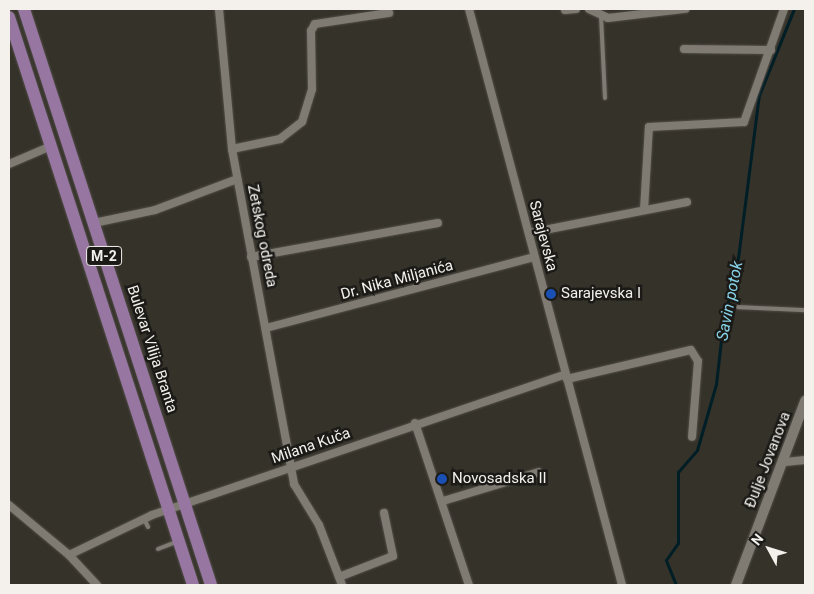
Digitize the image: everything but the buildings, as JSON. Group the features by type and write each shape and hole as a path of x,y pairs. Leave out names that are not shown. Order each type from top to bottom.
{"main road":[{"name":"Bulevar Vilija Branta","path":"24,9 211,585"},
{"name":"M-2","path":"9,17 193,585"}],"street":[{"name":"Zetskog odreda","path":"220,9 232,149 298,494 319,525 341,581"},
{"name":"Sarajevska","path":"469,9 622,585"},
{"path":"565,10 576,9"},
{"path":"590,9 601,16 685,9"},
{"path":"644,210 651,125 744,122 771,50 781,9"},
{"path":"232,149 280,139 302,122 312,89 311,31 315,24 389,13"},
{"path":"684,49 771,50"},
{"path":"9,164 51,146"},
{"path":"94,223 155,210 237,179"},
{"path":"529,234 687,202"},
{"path":"251,256 438,223"},
{"name":"Dr. Nika Miljanića","path":"266,328 534,257"},
{"name":"Milana Kuča","path":"69,555 168,509 415,423 566,376 691,350 698,361 692,437"},
{"name":"Đulje Jovanova","path":"736,585 785,462 805,401"},
{"path":"415,423 443,502 469,585"},
{"path":"785,462 805,460"},
{"path":"443,502 538,472"},
{"path":"10,507 69,555 97,585"},
{"path":"341,581 393,556 384,513"}],"lane":[{"path":"601,16 605,98"},
{"path":"738,307 805,310"},
{"path":"144,519 148,527"},
{"path":"158,548 178,541"}],"waterway":[{"name":"Savin potok","path":"676,585 666,560 678,543 678,472 697,450 716,384 723,323 738,258 759,95 794,9"}],"place":[{"name":"Sarajevska I","path":"551,294"},
{"name":"Novosadska II","path":"442,479"}]}
